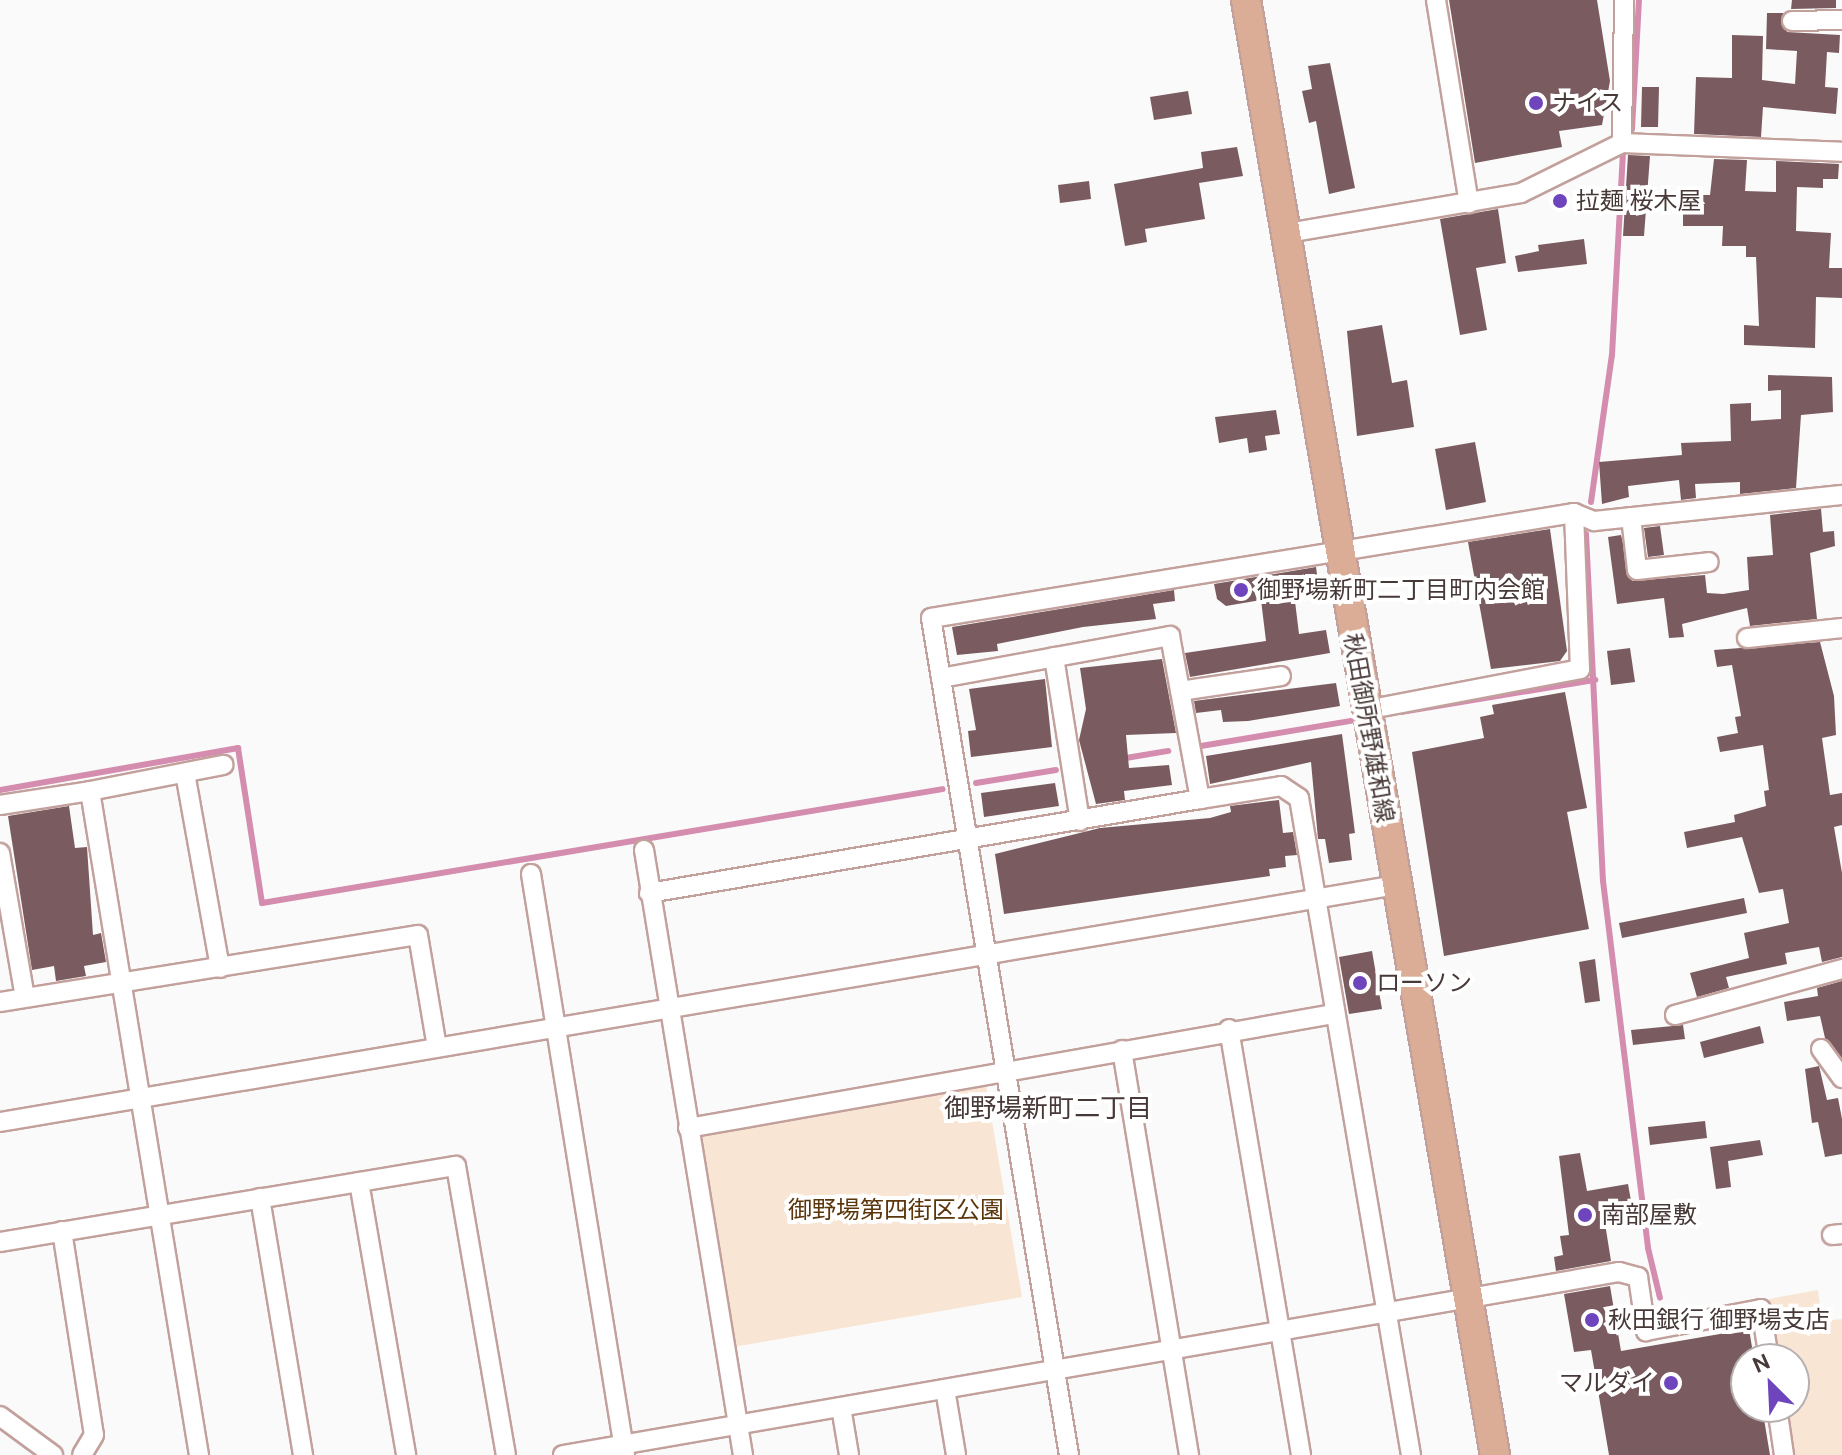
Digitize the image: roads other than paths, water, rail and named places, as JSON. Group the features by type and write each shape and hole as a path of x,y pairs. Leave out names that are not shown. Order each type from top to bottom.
{"main road":[{"name":"秋田御所野雄和線","path":"1246,0 1495,1455"}],"street":[{"path":"1436,0 1469,203"},
{"path":"1622,143 1624,0"},
{"path":"1792,21 1842,20"},
{"path":"1287,233 1521,193 1622,143 1842,152"},
{"path":"1069,1455 1008,1070 986,956 931,618 1338,549 1574,513 1594,521 1842,495"},
{"path":"1366,710 1580,669 1574,513"},
{"path":"1631,517 1637,570 1709,562"},
{"path":"1747,638 1842,628"},
{"path":"941,678 1170,636 1200,799"},
{"path":"1054,657 1080,821"},
{"path":"1180,691 1281,676"},
{"path":"0,805 223,765"},
{"path":"185,773 220,968"},
{"path":"649,893 1281,786 1299,798 1411,1455"},
{"path":"90,791 162,1213 199,1455"},
{"path":"644,850 665,1008 743,1455"},
{"path":"0,853 25,997"},
{"path":"531,874 624,1450"},
{"path":"0,1122 986,956 1317,894 1397,885"},
{"path":"0,1002 418,935 437,1047"},
{"path":"1675,1015 1842,969"},
{"path":"688,1128 1229,1029 1334,1014"},
{"path":"1229,1029 1301,1455"},
{"path":"1821,1049 1842,1078"},
{"path":"1122,1050 1189,1455"},
{"path":"0,1242 456,1166 506,1455"},
{"path":"359,1182 406,1455"},
{"path":"260,1198 303,1455"},
{"path":"62,1231 94,1435 82,1455"},
{"path":"563,1455 624,1450 738,1425 1619,1272 1638,1277 1646,1331 1761,1309 1766,1343"},
{"path":"945,1389 956,1455"},
{"path":"841,1407 849,1455"},
{"path":"0,1416 53,1455"},
{"path":"1779,1423 1784,1455"}],"waterway":[{"path":"1632,129 1639,0"},
{"path":"1591,502 1612,355 1623,153"},
{"path":"1586,534 1603,881 1648,1248 1660,1298"},
{"path":"1401,712 1595,680"},
{"path":"1201,746 1351,721"},
{"path":"0,790 238,748 262,903 943,789"},
{"path":"1120,759 1168,751"},
{"path":"976,783 1056,770"}],"place":[{"name":"ナイス","path":"1536,103"},
{"name":"拉麺 桜木屋","path":"1560,201"},
{"name":"御野場新町二丁目町内会館","path":"1241,590"},
{"name":"ローソン","path":"1360,983"},
{"name":"南部屋敷","path":"1585,1215"},
{"name":"秋田銀行 御野場支店","path":"1592,1320"},
{"name":"マルダイ","path":"1671,1383"}],"district":[{"name":"御野場新町二丁目","path":"1048,1108"}],"park label":[{"name":"御野場第四街区公園","path":"896,1210"}]}
